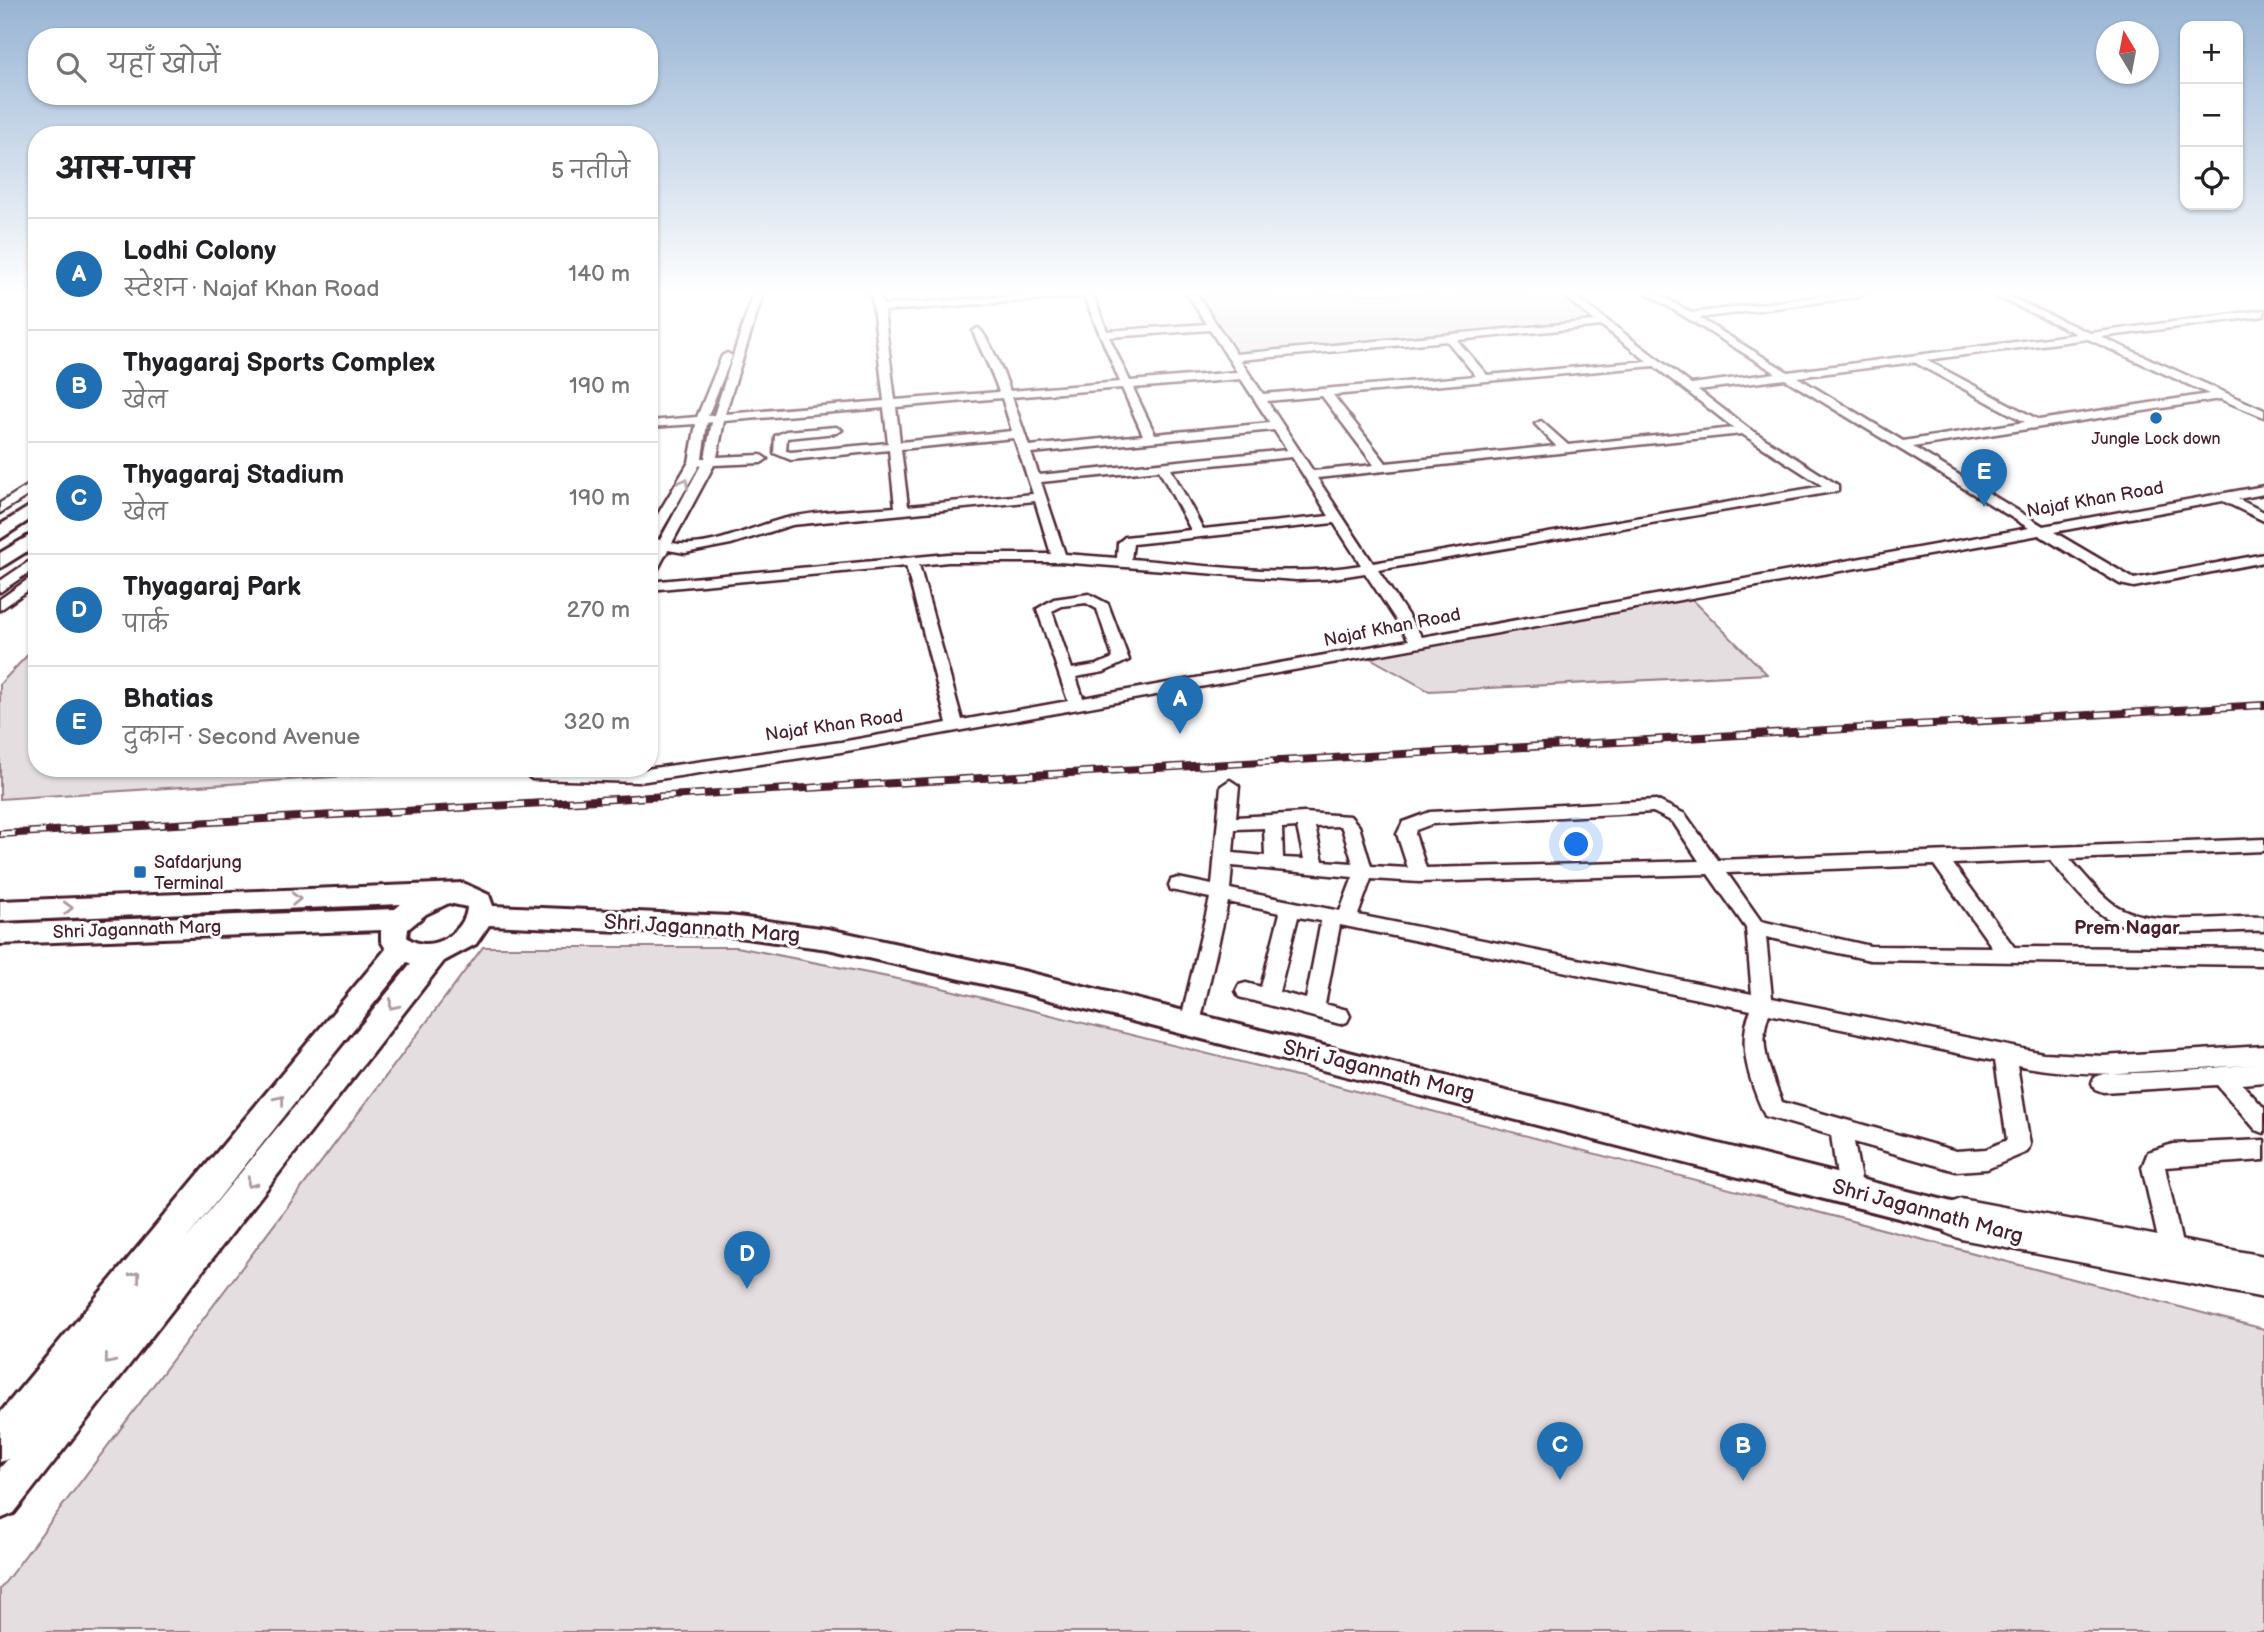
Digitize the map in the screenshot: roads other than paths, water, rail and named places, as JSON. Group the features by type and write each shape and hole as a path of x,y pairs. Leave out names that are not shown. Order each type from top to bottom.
{"highway":[{"path":"1961,1219 2264,1277"}],"street":[{"path":"658,526 695,462 703,417 720,370"},
{"path":"658,559 710,461 719,416 734,370"},
{"path":"885,370 902,510"},
{"path":"998,370 1059,558"},
{"path":"1119,370 1152,439"},
{"path":"1243,370 1418,643"},
{"path":"1482,370 1494,382"},
{"path":"1260,398 1494,382 1595,370"},
{"path":"658,585 911,561 1059,558 1296,576 1327,575 1834,488 1744,429 1665,370"},
{"path":"1779,370 2129,583 2264,558"},
{"path":"1688,388 1842,370"},
{"path":"1937,370 2037,424"},
{"path":"2166,370 2264,414"},
{"path":"658,417 753,415 1246,375"},
{"path":"1325,393 1382,467"},
{"path":"1902,445 2222,395"},
{"path":"658,423 703,417"},
{"path":"1541,424 1566,449"},
{"path":"1025,450 1279,426"},
{"path":"1308,475 1744,429"},
{"path":"836,430 781,436 780,453 792,456 1019,434"},
{"path":"1034,479 1295,453"},
{"path":"695,462 761,459"},
{"path":"1163,466 1199,533"},
{"path":"0,509 28,490"},
{"name":"Najaf Khan Road","path":"658,769 956,728 2264,490"},
{"path":"2225,497 2264,517"},
{"path":"658,544 685,549 731,540 790,521 1040,498"},
{"path":"0,533 28,514"},
{"path":"1124,563 1126,541 1337,519"},
{"path":"0,562 28,542"},
{"path":"911,561 956,728"},
{"path":"0,588 28,566"},
{"path":"0,606 28,584"},
{"path":"1067,674 1099,669 1121,660 1103,607 1089,598 1059,602 1044,609 1078,706"},
{"path":"1190,1023 1220,894 1230,786"},
{"path":"1419,875 1406,834 1409,825 1430,818 1656,806 1679,818 1755,927 1763,1005 1755,1024 1754,1054 1773,1109 1956,1161 1987,1159 2019,1145 2005,1056"},
{"path":"1304,820 1315,867"},
{"path":"1227,822 1344,820 1350,826 1364,871 1339,916 1314,1009"},
{"path":"1273,821 1273,864"},
{"path":"1225,859 1419,875 1712,868 2264,845"},
{"path":"2053,852 2105,908 2115,915 2150,924 2238,921 2264,924"},
{"path":"1940,859 2009,955"},
{"path":"1178,884 2043,1062 2104,1065 2264,1055"},
{"path":"0,1443 401,934 417,904 449,893 472,896 480,902 482,915 478,926 467,938 436,952 421,954 401,934"},
{"name":"Shri Jagannath Marg","path":"0,911 449,893"},
{"path":"1268,997 1291,907"},
{"name":"Shri Jagannath Marg","path":"482,915 730,926 785,932 1023,982 1852,1191 2144,1269 2264,1296"},
{"path":"1755,927 1870,953 2264,957"},
{"name":"Shri Jagannath Marg","path":"0,934 401,934"},
{"path":"0,1499 436,952"},
{"path":"1246,991 1340,1016"},
{"path":"2103,1083 2264,1073"},
{"path":"2222,1076 2264,1123"},
{"path":"1841,1128 1852,1191"},
{"path":"2176,1259 2153,1167 2156,1159 2174,1154 2264,1150"}],"railway":[{"path":"0,834 2264,705"}],"place":[{"name":"Jungle Lock down","path":"2156,418"},
{"name":"Bhatias","path":"1984,507"},
{"name":"Lodhi Colony","path":"1180,734"},
{"name":"Safdarjung Terminal","path":"140,872"},
{"name":"Thyagaraj Park","path":"747,1289"},
{"name":"Thyagaraj Stadium","path":"1560,1480"},
{"name":"Thyagaraj Sports Complex","path":"1743,1481"}],"district":[{"name":"Prem Nagar","path":"2127,927"}]}
